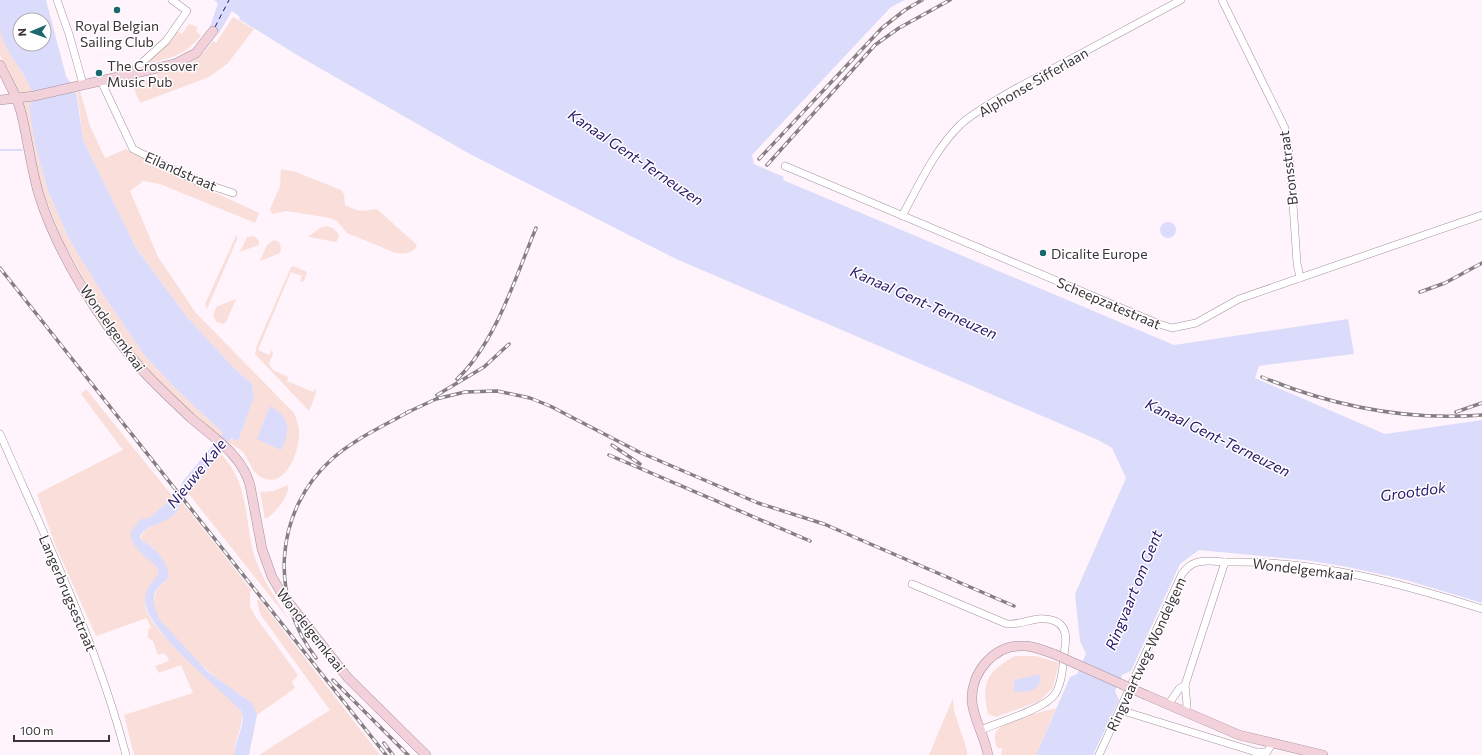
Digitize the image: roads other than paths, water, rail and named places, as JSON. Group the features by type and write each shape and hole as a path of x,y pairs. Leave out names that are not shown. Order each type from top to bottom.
{"main road":[{"path":"0,100 15,97 21,98 34,96 185,60 196,53 213,31"},
{"name":"Wondelgemkaai","path":"0,65 21,111 34,175 40,196 60,246 75,273 112,331 143,371 178,406 225,446 239,461 248,477 262,549 272,578 282,594 348,678 426,755"},
{"path":"988,755 973,708 972,693 976,677 985,663 1001,650 1018,646 1036,647 1054,654 1239,735 1323,755"}],"street":[{"path":"56,0 69,34 83,84"},
{"path":"137,72 136,68 166,40 187,11 172,0"},
{"name":"Alphonse Sifferlaan","path":"902,216 940,150 962,124 990,103 1181,0"},
{"name":"Bronsstraat","path":"1222,0 1285,128 1290,160 1297,263 1300,278"},
{"name":"Eilandstraat","path":"101,81 133,149 194,180 233,193"},
{"name":"Scheepzatestraat","path":"785,166 1159,324 1172,328 1196,324 1229,303 1482,215"},
{"name":"Langerbrugsestraat","path":"0,434 90,644 115,714 126,755"},
{"name":"Ringvaartweg-Wondelgem","path":"1099,755 1182,574 1188,566 1197,562 1205,560 1225,562"},
{"path":"1185,712 1187,705 1185,685 1225,562"},
{"name":"Wondelgemkaai","path":"1225,562 1270,562 1333,571 1387,581 1482,609"},
{"path":"912,584 1001,622 1013,624 1044,618 1060,624 1065,632 1066,640 1059,686 1050,700 1037,707 981,730"},
{"path":"1168,705 1179,689 1185,685"},
{"path":"1120,710 1256,752 1267,752 1272,744"}],"water":[{"name":"Nieuwe Kale","path":"0,0 46,0 49,12 12,12 12,52 52,52 52,23 66,76 76,90 83,140 136,248 187,317 234,368 252,384 254,397 238,441 231,438 190,492 186,495 174,515 151,526 140,536 141,540 151,546 160,555 168,570 169,576 158,588 154,596 154,604 160,620 207,671 252,703 257,715 249,755 234,755 242,721 241,711 200,673 168,640 155,624 147,610 145,597 146,593 159,571 156,566 134,545 131,538 131,531 141,519 149,518 179,491 183,481 223,433 176,389 145,356 102,293 69,239 48,191 35,144 29,106 34,99 27,81 6,47 0,28"},
{"path":"214,0 905,0 891,7 752,155 754,164 784,177 783,180 1174,345 1348,319 1354,354 1259,366 1255,378 1385,434 1482,420 1482,603 1406,580 1348,567 1305,560 1199,550 1180,564 1131,671 1122,675 1115,691 1119,700 1093,755 1036,755 1070,677 1077,674 1086,654 1080,641 1075,594 1126,478 1112,448 1098,440 674,258 468,153 302,58 239,19 240,17 232,11 219,33 210,27 218,3"},
{"path":"1165,222 1171,222 1176,227 1174,236 1171,238 1165,238 1160,233 1160,227"},
{"path":"270,406 282,414 287,425 286,437 281,450 257,439"},
{"path":"1040,675 1040,681 1036,688 1023,692 1013,691 1015,680"}],"waterway":[{"path":"0,150 22,150"}],"railway":[{"path":"759,159 882,28 905,10 922,0"},
{"path":"767,165 875,45 899,28 950,0"},
{"path":"457,379 483,347 493,328 512,288 536,228"},
{"path":"1420,292 1445,283 1482,263"},
{"path":"0,268 386,755"},
{"path":"437,395 484,367 509,344"},
{"path":"1262,377 1315,396 1370,409 1425,416 1482,415"},
{"path":"406,413 436,399 465,392 497,391 530,398 550,406 639,452 758,503 824,524 1014,606"},
{"path":"1456,412 1482,403"},
{"path":"316,658 301,634 291,608 285,582 285,555 289,529 298,503 313,480 332,459 359,439 410,411"},
{"path":"612,445 640,464"},
{"path":"609,455 810,541"},
{"path":"333,680 408,755"},
{"path":"384,743 393,755"}],"place":[{"name":"Royal Belgian Sailing Club","path":"117,10"},
{"name":"The Crossover Music Pub","path":"99,73"},
{"name":"Dicalite Europe","path":"1043,253"}],"water label":[{"name":"Kanaal Gent-Terneuzen","path":"636,157"},
{"name":"Kanaal Gent-Terneuzen","path":"924,302"},
{"name":"Kanaal Gent-Terneuzen","path":"1218,437"},
{"name":"Grootdok","path":"1413,491"},
{"name":"Ringvaart om Gent","path":"1133,590"}]}
